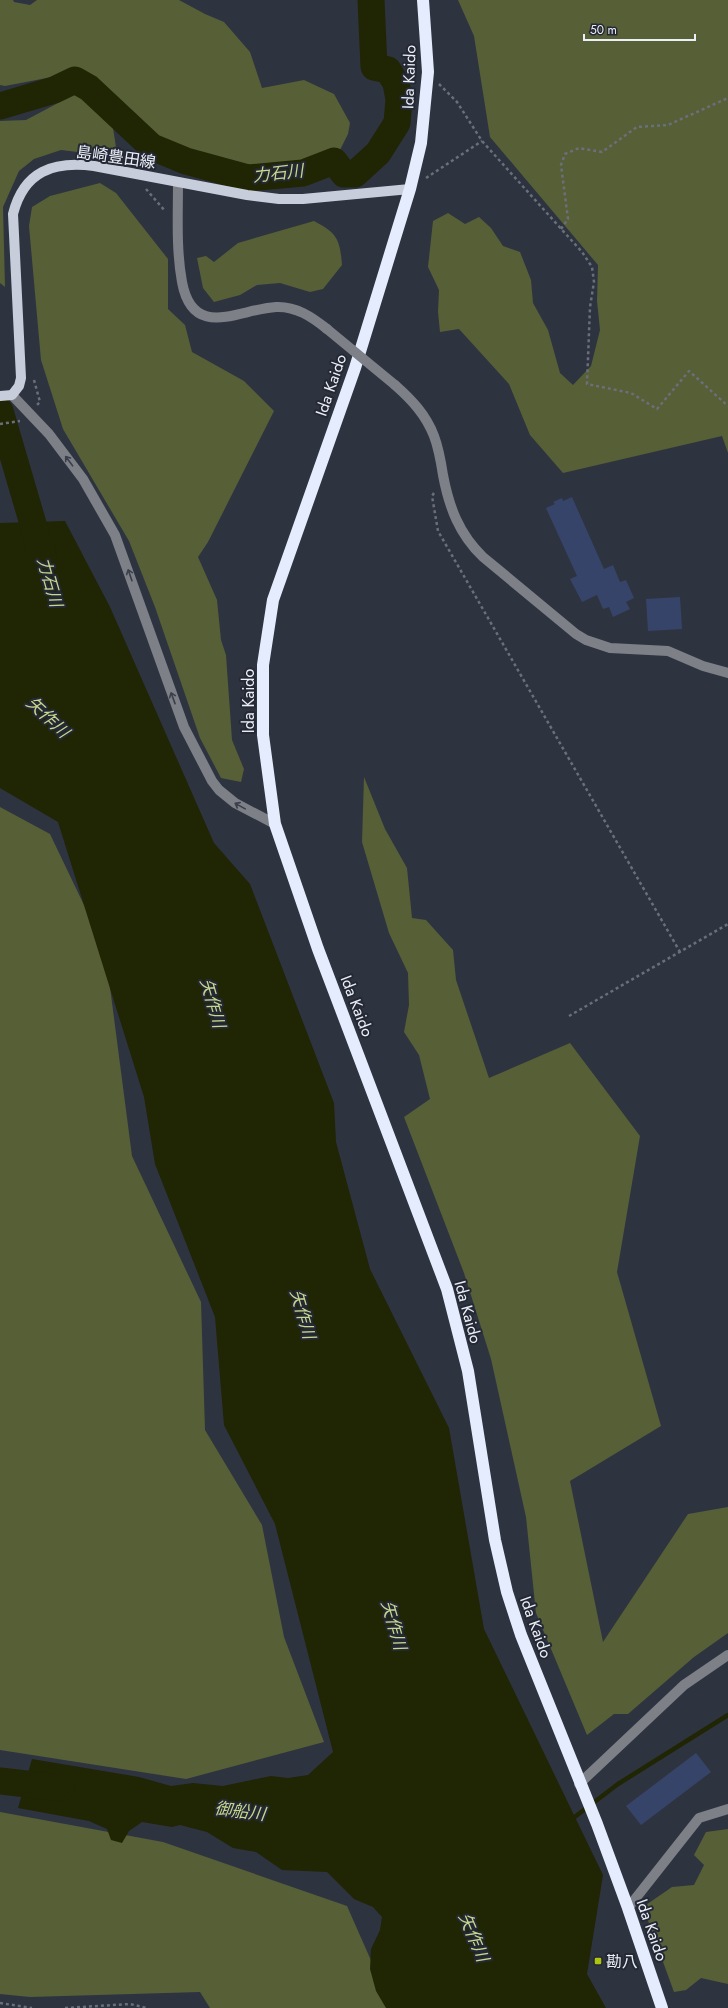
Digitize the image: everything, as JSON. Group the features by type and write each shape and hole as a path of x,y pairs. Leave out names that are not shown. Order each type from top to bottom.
{"highway":[{"name":"Ida Kaido","path":"424,0 428,72 421,143 411,185 355,368 273,600 263,665 263,735 275,824 318,949 447,1289 468,1371 495,1540 507,1592 521,1635 628,1908 662,2008"}],"main road":[{"name":"島崎豊田線","path":"12,395 19,386 21,371 13,214 17,200 24,187 34,177 46,169 60,165 77,164 247,195 279,199 303,199 411,185"},
{"path":"0,396 12,395"}],"street":[{"path":"178,182 178,256 185,294 195,310 203,315 213,318 234,316 275,307 286,307 307,314 395,385 412,401 430,426 438,449 444,481 456,522 470,543 483,557 586,640 610,648 668,651 703,666 728,673"},
{"path":"12,395 49,434 83,479 115,535 184,727 212,781 219,790 235,803 275,824"},
{"path":"581,1788 684,1685 728,1655"},
{"path":"628,1908 699,1818 728,1809"}],"path":[{"path":"428,72 457,102 482,141 561,229 592,267 594,282 593,296 590,307 587,384 631,392 657,409 689,371 728,406"},
{"path":"561,229 568,219 561,165 565,154 579,148 602,152 637,127 668,125 728,98"},
{"path":"411,185 422,180 482,141"},
{"path":"140,188 147,189 166,211 166,217"},
{"path":"33,376 40,402 35,407"},
{"path":"0,424 19,422"},
{"path":"444,481 432,496 438,531 680,952"},
{"path":"570,1016 728,924"},
{"path":"0,2003 32,2008"},
{"path":"65,2008 130,2004 147,2008"}],"shaded area":[{"path":"0,0 13,0 14,2 30,5 37,0 179,0 224,22 250,52 262,88 304,80 334,94 350,123 348,134 339,152 309,163 247,167 200,158 164,140 131,117 96,81 78,72 5,86 0,85"},
{"path":"458,0 728,0 728,453 722,436 563,473 530,435 509,384 459,329 440,332 438,312 439,290 428,267 433,221 448,213 465,224 479,217 491,228 503,246 520,252 531,280 533,303 548,330 560,373 573,385 591,366 600,330 597,301 598,265 490,137 474,36"},
{"path":"75,94 91,104 113,128 116,147 94,154 61,150 34,159 19,171 3,207 5,287 0,283 0,121 26,120"},
{"path":"100,183 116,193 168,259 168,309 185,325 192,352 244,381 274,411 208,542 198,557 217,600 221,640 226,655 232,740 244,769 241,782 221,778 200,738 155,607 129,541 63,429 41,360 29,226 32,207 50,196"},
{"path":"314,221 328,229 336,238 341,256 342,265 323,289 310,292 280,283 257,285 240,295 214,302 203,288 197,258 206,256 214,262 238,243"},
{"path":"364,777 385,829 407,868 412,918 426,920 453,950 456,980 489,1078 570,1043 640,1136 617,1272 661,1426 570,1481 603,1642 688,1514 728,1507 728,1633 694,1657 628,1714 614,1714 587,1735 536,1613 526,1517 491,1359 464,1273 404,1117 430,1099 419,1055 404,1032 409,1005 408,973 389,933 362,842"},
{"path":"0,807 50,834 105,949 132,1156 201,1302 205,1430 262,1525 284,1637 324,1742 186,1779 0,1750"},
{"path":"0,1812 163,1842 347,1906 392,2008 210,2008 200,1992 30,1997 0,1994"},
{"path":"728,1829 728,1984 701,1978 686,1990 674,1992 643,1907 672,1887 694,1885 704,1865 694,1855 706,1832"}],"water":[{"name":"矢作川","path":"65,521 110,607 214,843 250,884 334,1103 336,1142 370,1269 449,1428 484,1629 603,1875 587,1974 606,2008 386,2008 376,1991 370,1969 371,1949 380,1930 382,1917 373,1907 354,1899 327,1872 282,1870 256,1852 233,1848 207,1832 180,1825 172,1827 142,1822 129,1831 122,1843 111,1840 107,1829 89,1821 18,1808 32,1759 139,1777 171,1786 193,1783 223,1786 271,1776 288,1778 308,1775 333,1752 275,1524 224,1425 215,1317 155,1164 144,1097 58,822 0,788 0,523"}],"building":[{"path":"572,497 604,569 613,565 620,582 626,580 634,598 626,602 630,609 613,617 609,607 603,609 597,595 582,602 570,579 577,576 546,508 555,504 553,502 562,498 563,501"},
{"path":"680,597 682,629 648,631 646,599"},
{"path":"696,1753 711,1772 641,1825 626,1806"}],"waterway":[{"name":"力石川","path":"0,106 54,90 75,80 89,88 152,147 186,161 248,178 303,173 334,161 344,174 355,174 378,153 397,123 399,99 396,83 388,70 374,67 371,0"},
{"name":"力石川","path":"0,411 43,558"},
{"path":"572,1819 618,1784 728,1715"},
{"name":"御船川","path":"0,1781 61,1788"}],"place":[{"name":"勘八","path":"598,1961"}]}
